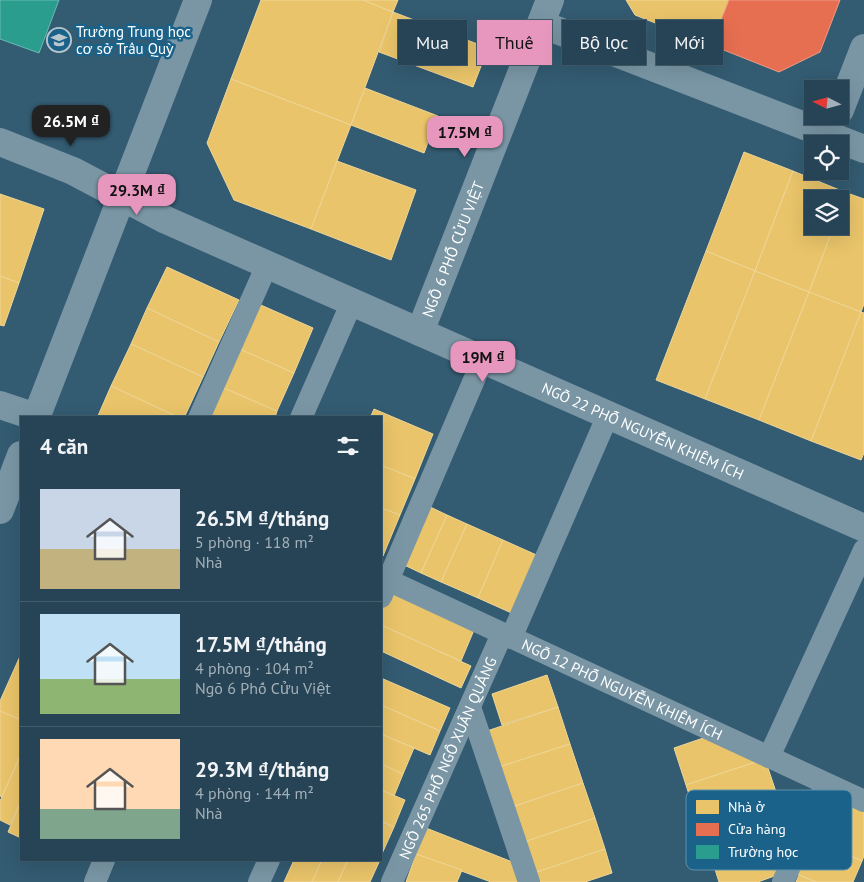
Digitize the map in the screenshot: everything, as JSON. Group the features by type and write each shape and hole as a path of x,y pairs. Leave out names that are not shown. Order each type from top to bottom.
{"street":[{"path":"36,416 198,0"},
{"path":"545,12 834,126 864,149"},
{"name":"NGÕ 6 PHỐ CỬU VIỆT","path":"420,332 545,12"},
{"path":"849,87 864,48"},
{"name":"NGÕ 22 PHỐ NGUYỄN KHIÊM ÍCH","path":"0,142 73,171 166,220 864,528"},
{"path":"0,405 33,416"},
{"path":"0,510 20,458"}],"lane":[{"path":"200,416 267,265"},
{"path":"303,416 352,302"},
{"path":"384,585 483,360"},
{"name":"NGÕ 265 PHỐ NGÔ XUÂN QUẢNG","path":"392,882 470,707 507,636 608,415"},
{"path":"769,757 864,550"},
{"name":"NGÕ 12 PHỐ NGUYỄN KHIÊM ÍCH","path":"384,585 507,636 839,790"},
{"path":"470,707 529,882"},
{"path":"823,790 826,784"},
{"name":"NGÕ 12 PHỐ NGUYỄN KHIÊM ÍCH","path":"852,796 864,802"},
{"path":"95,882 104,861"},
{"path":"259,882 269,861"},
{"path":"783,882 788,870"}],"building: Nhà ở":[{"path":"261,0 363,0 393,12 351,125 231,79"},
{"path":"363,0 398,0 393,12"},
{"path":"626,0 729,0 721,20 656,20 656,23 635,15"},
{"path":"393,12 414,20 398,20 398,59 379,52"},
{"path":"467,40 477,44 477,65 481,65 473,87 414,65 467,65"},
{"path":"231,79 351,125 311,229 234,200 207,143"},
{"path":"365,88 438,116 424,153 351,125"},
{"path":"744,152 793,171 755,271 706,251"},
{"path":"337,161 416,190 391,260 311,229"},
{"path":"793,171 804,175 804,180 815,180 840,190 804,190 804,235 831,235 809,292 755,271"},
{"path":"0,194 44,209 19,283 0,276"},
{"path":"849,194 864,199 864,304 861,312 809,292 831,235 849,235"},
{"path":"706,251 755,271 705,399 656,380"},
{"path":"167,267 239,300 219,342 147,308"},
{"path":"755,271 809,292 759,420 705,399"},
{"path":"0,276 19,283 4,326 0,325"},
{"path":"809,292 861,312 811,441 759,420"},
{"path":"254,302 313,328 294,373 235,347"},
{"path":"147,308 219,342 203,377 131,344"},
{"path":"861,312 864,313 864,453 861,460 811,441"},
{"path":"131,344 203,377 185,416 176,416 111,386"},
{"path":"235,347 294,373 277,411 219,386"},
{"path":"111,386 176,416 98,416"},
{"path":"219,386 277,411 276,416 206,416"},
{"path":"374,409 433,434 415,479 382,465 382,416 371,416"},
{"path":"382,465 415,479 400,515 382,508"},
{"path":"426,505 447,515 421,573 400,563"},
{"path":"382,508 400,515 382,556"},
{"path":"447,515 467,524 441,582 421,573"},
{"path":"467,524 503,540 478,598 441,582"},
{"path":"503,540 541,557 516,615 478,598"},
{"path":"391,591 474,630 461,661 382,625 382,609"},
{"path":"382,625 471,666 461,688 382,651"},
{"path":"20,656 20,720 0,711 0,701"},
{"path":"547,675 558,707 502,725 492,694"},
{"path":"382,678 450,708 440,731 382,705"},
{"path":"382,705 440,731 430,755 382,734"},
{"path":"558,707 570,744 499,767 487,731"},
{"path":"0,711 20,720 20,756 2,797 0,796"},
{"path":"382,734 414,748 403,774 382,764"},
{"path":"715,734 765,759 686,785 674,748"},
{"path":"570,744 583,783 512,807 499,767"},
{"path":"20,756 20,803 10,825 0,820 0,801"},
{"path":"765,759 775,789 688,790 686,785"},
{"path":"382,764 403,774 394,796 382,790"},
{"path":"583,783 595,818 524,842 512,807"},
{"path":"382,790 405,800 394,827 382,821"},
{"path":"20,803 20,838 8,832"},
{"path":"852,803 864,808 864,856 862,861 852,857"},
{"path":"595,818 605,849 534,873 524,842"},
{"path":"382,821 394,827 382,854"},
{"path":"426,828 520,865 523,882 491,882 416,854"},
{"path":"605,849 612,873 585,882 537,882 534,873"},
{"path":"416,854 462,870 457,882 406,882"},
{"path":"852,857 862,861 853,882 816,882 793,872 794,870 852,870"},
{"path":"294,861 322,861 312,882 284,882"},
{"path":"322,861 348,861 338,882 312,882"},
{"path":"348,861 380,861 370,882 338,882"},
{"path":"715,870 775,870 777,875 758,882 719,882"},
{"path":"799,875 816,882 796,882"}],"building: Cửa hàng":[{"path":"729,0 840,0 820,52 779,72 723,50 723,20 721,20"}],"building: Trường học":[{"path":"0,0 59,0 39,53 0,39"}],"place":[{"name":"Trường Trung học cơ sở Trâu Quỳ","path":"59,40"}]}
